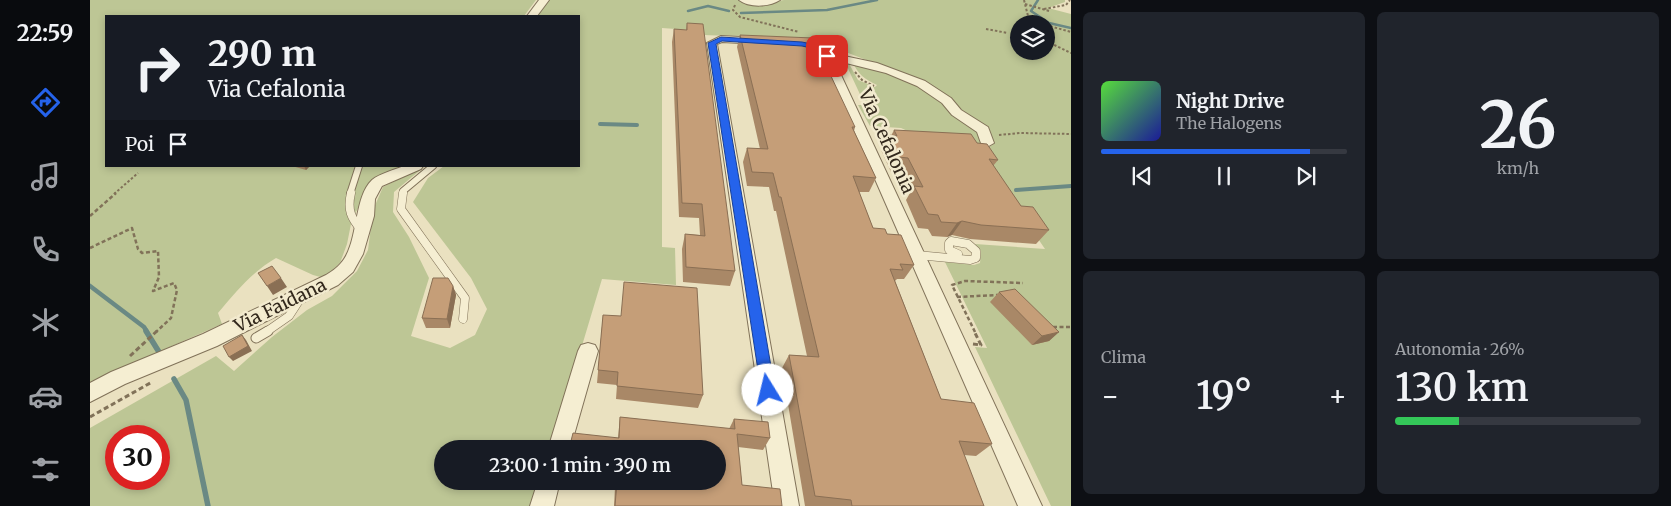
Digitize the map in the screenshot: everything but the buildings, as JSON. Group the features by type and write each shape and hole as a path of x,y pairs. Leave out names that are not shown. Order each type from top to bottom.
{"street":[{"path":"533,15 544,0"},
{"path":"744,0 752,3 775,0"},
{"path":"787,506 712,43 721,39 814,46 827,56 856,60 888,70 931,90 948,102 954,111 983,130 986,142"},
{"name":"Via Cefalonia","path":"827,56 1030,506"},
{"name":"Via Faidana","path":"90,393 118,378 210,340 305,288 327,282 347,268 355,254 362,231 368,199 377,183 414,167"},
{"path":"562,440 588,351"},
{"path":"542,506 546,490"}],"lane":[{"path":"359,167 353,182 350,201 351,218 362,231"},
{"path":"432,167 403,191 401,209 455,281 465,298 463,319"},
{"path":"917,255 970,260 976,258 976,251 968,244 952,241 949,243 949,250 958,254"},
{"path":"256,338 282,322 299,305 305,288"}],"path":[{"path":"1024,0 1024,11 1026,15"},
{"path":"1044,9 1066,5 1070,0"},
{"path":"1025,4 1049,12"},
{"path":"736,14 753,21 802,33"},
{"path":"1055,27 1071,33"},
{"path":"986,29 1010,33"},
{"path":"1055,46 1071,53"},
{"path":"986,142 994,136 1020,133 1071,134"},
{"path":"90,216 138,173"},
{"path":"90,248 132,228 138,249 142,253 158,251 159,277 153,291 174,283 176,290 171,318 124,361"},
{"path":"978,338 952,285 965,281 1023,283"},
{"path":"957,297 1003,295"},
{"path":"1047,327 1071,327"},
{"path":"90,417 160,377"}],"green space":[{"path":"90,0 536,0 525,15 105,15 105,167 404,167 371,185 352,219 347,244 340,263 324,278 276,258 252,276 218,313 222,324 90,382"},
{"path":"549,0 740,0 752,5 784,0 1065,0 1065,2 1048,8 1071,14 1071,506 1051,506 975,347 987,348 945,262 974,265 980,263 981,251 975,244 1045,249 976,147 914,134 901,128 870,126 858,105 865,105 844,60 847,60 858,80 875,87 877,85 862,76 852,61 913,83 973,124 987,148 992,145 988,137 990,129 963,114 900,73 843,51 839,53 811,42 793,39 704,35 703,31 662,28 662,247 675,248 676,285 602,279 554,440 434,440 434,490 538,490 534,506 90,506 90,428 216,356 234,371 272,337 307,310 332,296 357,271 368,250 373,210 383,187 423,167 394,192 393,212 409,237 429,278 411,336 450,348 475,335 487,309 471,278 413,202 428,178 443,167 580,167 580,15 537,15"}],"waterway":[{"path":"741,13 827,10 877,0"},
{"path":"1038,0 1031,11 1049,23 1071,28"},
{"path":"688,11 708,6 729,11"},
{"path":"600,124 637,125"},
{"path":"1016,190 1071,186"},
{"path":"90,286 144,327 147,332"},
{"path":"146,331 159,352"},
{"path":"174,379 186,400 208,506"}],"route":[{"path":"768,390 712,43 715,40 721,39 802,44 814,46 827,56"}]}
